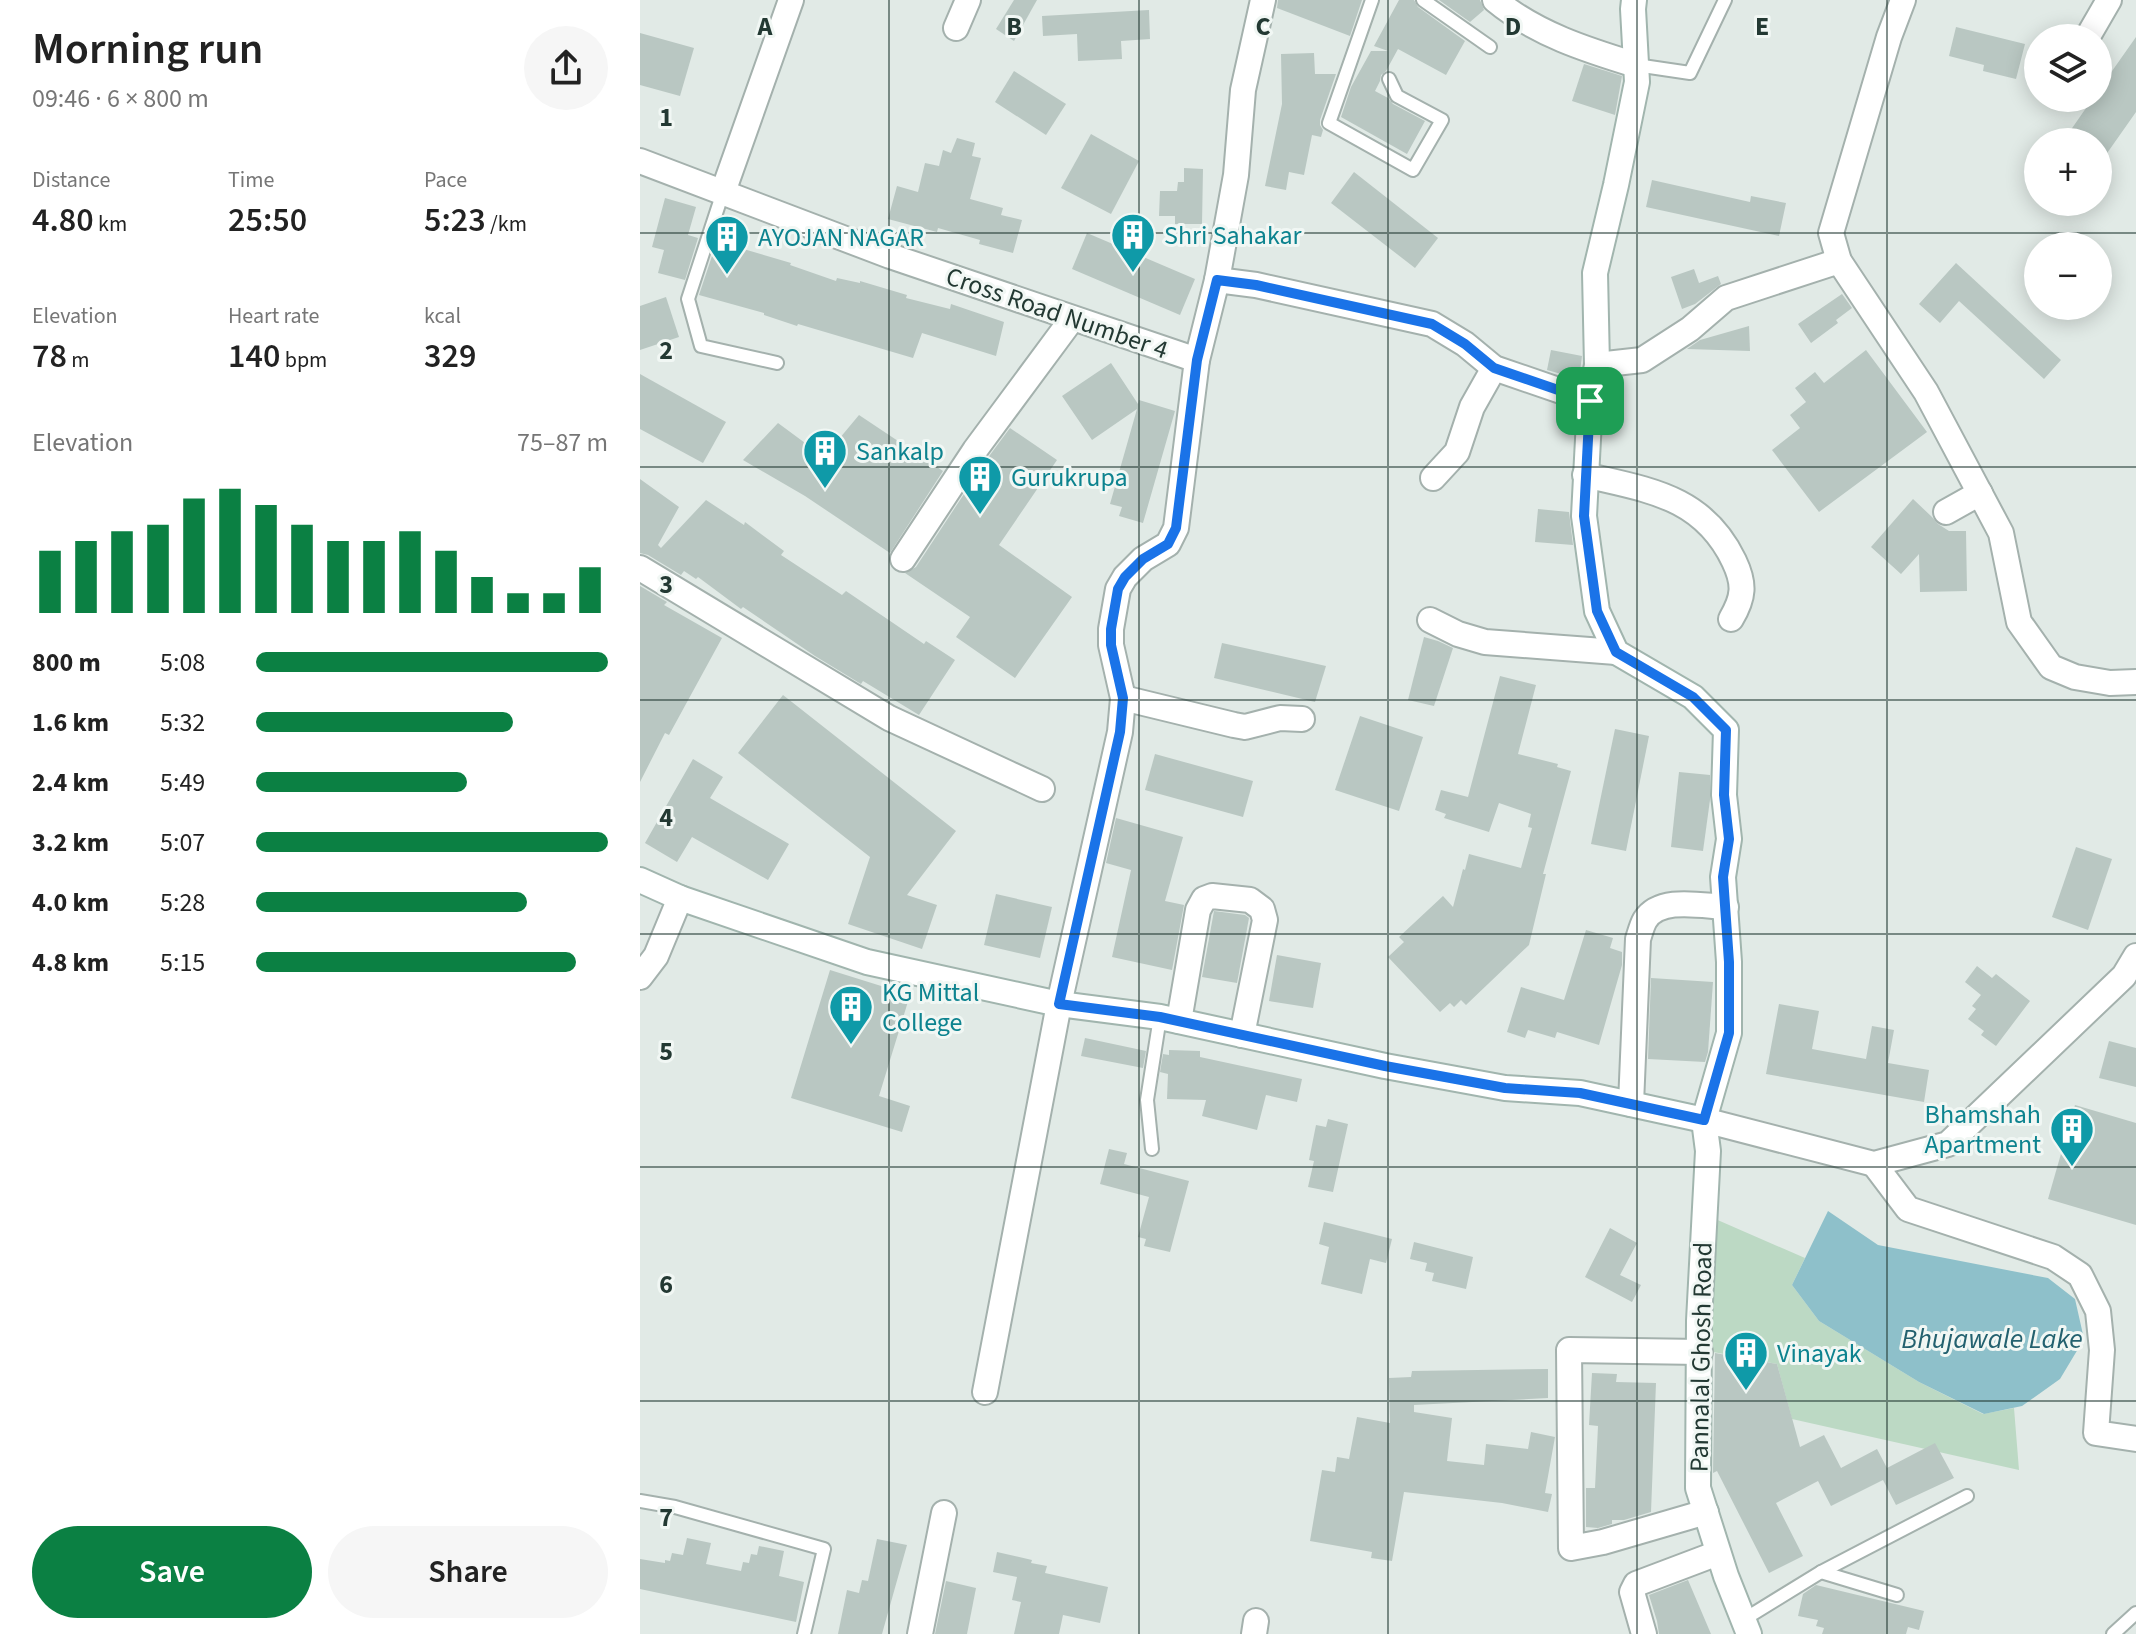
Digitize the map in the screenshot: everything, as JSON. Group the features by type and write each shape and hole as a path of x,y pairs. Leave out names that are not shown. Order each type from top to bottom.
{"street":[{"path":"723,192 791,0"},
{"path":"956,28 968,0"},
{"path":"1197,360 1217,280 1236,175 1243,90 1263,0"},
{"path":"1495,0 1513,15 1576,46 1636,65"},
{"path":"1616,652 1597,611 1584,516 1585,475 1590,401 1597,365 1595,273 1637,82 1634,0"},
{"path":"1903,0 1889,37 1831,233 1839,261 1926,392 2001,533 2019,622 2051,667 2075,677 2110,683 2136,682"},
{"path":"2095,24 2109,0"},
{"name":"Cross Road Number 4","path":"640,161 890,256 1197,360 1176,528 1168,544 1143,559 1118,589 1111,645 1123,698 1120,732 1059,1004 985,1392"},
{"path":"1597,365 1642,360 1690,329 1726,298 1839,261"},
{"path":"1217,280 1256,285 1432,324 1465,344 1494,368 1590,401"},
{"path":"903,559 975,450 1072,319"},
{"path":"1433,478 1457,452 1472,407 1494,368"},
{"path":"1585,475 1643,487 1679,501 1706,521 1726,544 1740,574 1741,602 1731,619"},
{"path":"1946,512 1980,493"},
{"path":"640,568 889,718 1042,789"},
{"path":"1430,620 1458,634 1485,642 1616,652 1693,697 1726,730 1724,795 1729,839 1723,877 1729,962 1729,1033 1704,1120"},
{"path":"1123,698 1245,727 1280,718 1302,719"},
{"path":"640,880 680,898 867,962 1059,1004 1169,1019 1385,1066 1505,1088 1580,1093 1704,1120 1874,1164 1948,1144 2124,976 2136,956"},
{"path":"1169,1019 1198,910 1204,899 1212,896 1250,900 1262,909 1265,920 1242,1035"},
{"path":"640,977 656,956 680,898"},
{"path":"1631,1104 1638,939 1645,920 1656,908 1668,905 1726,907"},
{"name":"Pannalal Ghosh Road","path":"1704,1120 1708,1151 1699,1321 1698,1488 1746,1627"},
{"path":"1874,1164 1908,1209 2053,1257 2080,1275 2098,1311 2102,1350 2096,1433 2136,1439"},
{"path":"1700,1352 1569,1350 1571,1548 1630,1535 1706,1512"},
{"path":"920,1634 944,1513"},
{"path":"1644,1634 1632,1592 1636,1584 1718,1553"}],"lane":[{"path":"1372,0 1329,123 1413,170 1442,120 1397,96 1389,79"},
{"path":"1423,0 1490,47"},
{"path":"1636,65 1690,73 1725,0"},
{"path":"723,192 688,299 701,346 777,363"},
{"path":"1152,1149 1147,1100 1169,1019"},
{"path":"1746,1627 1821,1572 1967,1496"},
{"path":"640,1501 675,1507 824,1549 804,1634"},
{"path":"1821,1572 1897,1595"},
{"path":"2113,1634 2136,1613"}],"green space":[{"path":"1713,1218 1805,1258 1792,1285 1819,1321 1919,1382 1983,1414 2014,1408 2019,1470 1792,1419 1777,1364 1708,1351"}],"water":[{"name":"Bhujawale Lake","path":"1828,1211 1878,1245 2048,1278 2075,1299 2084,1339 2060,1379 2022,1406 1984,1414 1919,1382 1819,1321 1792,1285"}],"building":[{"path":"1014,0 1037,0 1014,41 996,29"},
{"path":"1278,0 1362,0 1350,36 1277,8"},
{"path":"1399,0 1414,0 1418,7 1465,41 1446,75 1398,49 1381,75 1375,91 1425,121 1407,154 1341,117 1351,87 1371,51 1388,51 1374,46"},
{"path":"1439,0 1480,0 1484,10 1470,22"},
{"path":"1149,10 1150,39 1121,41 1122,59 1078,61 1077,34 1043,36 1042,16"},
{"path":"1956,27 2024,44 2016,79 1983,71 1984,65 1949,56"},
{"path":"640,33 694,48 680,96 640,85"},
{"path":"2136,37 2136,112 2112,146 2112,128 2072,128 2083,112 2112,112 2112,71"},
{"path":"1314,53 1315,74 1336,74 1320,120 1323,130 1321,137 1312,135 1304,175 1289,172 1286,190 1265,186 1282,104 1281,54"},
{"path":"1584,64 1622,76 1615,115 1572,101"},
{"path":"1014,71 1066,104 1046,135 995,102"},
{"path":"1091,134 1139,161 1111,214 1061,188"},
{"path":"957,138 975,143 972,156 981,158 970,199 1003,208 1001,215 1022,220 1013,253 938,228 937,232 888,219 897,186 918,192 925,163 939,166 943,150 951,153"},
{"path":"1184,168 1203,169 1202,224 1175,224 1175,216 1159,216 1160,191 1177,191 1178,182 1184,182"},
{"path":"1354,172 1438,238 1415,268 1331,203"},
{"path":"1652,180 1750,202 1751,196 1786,203 1779,236 1646,207"},
{"path":"665,198 696,207 688,235 698,238 685,280 658,273 664,250 652,247"},
{"name":"Shri Sahakar","path":"1087,233 1195,279 1180,315 1072,269"},
{"path":"716,244 791,263 836,281 837,278 860,281 907,295 906,298 950,309 951,304 1004,322 996,356 922,333 913,358 699,295"},
{"path":"1956,263 2061,360 2044,379 1959,301 1940,323 1919,304"},
{"path":"1694,269 1699,283 1718,276 1721,284 1695,304 1682,309 1671,277"},
{"path":"1842,294 1852,308 1811,343 1798,324"},
{"path":"666,297 679,337 640,350 640,306"},
{"path":"1749,326 1750,351 1687,349 1700,340"},
{"path":"1551,350 1582,356 1579,379 1547,370"},
{"path":"1866,350 1927,432 1819,512 1772,450 1800,428 1790,415 1806,402 1795,388 1815,372 1824,383"},
{"path":"1111,363 1138,404 1139,400 1175,411 1143,523 1119,516 1122,507 1110,504 1137,409 1092,440 1062,396"},
{"path":"640,374 726,422 703,463 640,429"},
{"name":"Sankalp","path":"859,415 943,471 890,553 805,496 743,460 778,423 824,457"},
{"path":"1010,428 1057,460 999,545 1072,597 1015,678 956,637 970,617 905,573 916,567"},
{"path":"640,479 679,507 658,545 661,548 706,500 744,525 745,522 784,551 781,555 842,595 846,591 924,644 926,641 955,660 919,715 815,656 743,607 741,609 698,577 696,579 684,571 681,575 640,553"},
{"path":"1913,499 1949,531 1966,531 1967,591 1920,592 1919,554 1901,574 1871,547"},
{"path":"1538,509 1569,512 1573,545 1535,542"},
{"path":"640,586 667,602 664,605 722,638 669,735 665,733 640,782"},
{"path":"1424,637 1453,648 1434,706 1408,700"},
{"path":"1222,643 1326,666 1315,702 1214,678"},
{"path":"1500,676 1536,685 1518,754 1558,764 1557,767 1571,771 1543,874 1546,874 1529,945 1466,1005 1461,1000 1454,1007 1450,1003 1440,1012 1388,957 1404,942 1399,937 1443,896 1453,907 1469,854 1521,868 1532,828 1528,827 1531,814 1499,803 1489,832 1444,818 1446,814 1435,810 1441,790 1468,797"},
{"path":"783,695 956,831 907,895 937,905 922,949 848,924 870,857 738,753"},
{"path":"1360,716 1423,737 1399,811 1335,790"},
{"path":"1615,729 1649,736 1626,851 1591,844"},
{"path":"1155,754 1253,781 1243,817 1145,790"},
{"path":"693,759 723,777 710,798 789,844 768,880 692,837 677,862 645,843"},
{"path":"1679,772 1710,775 1703,851 1671,847"},
{"path":"1116,818 1183,837 1165,901 1184,905 1172,970 1112,957 1131,870 1106,863"},
{"path":"2076,847 2112,859 2088,930 2052,917"},
{"path":"996,894 1052,907 1040,958 984,945"},
{"path":"1214,911 1249,918 1237,983 1202,977"},
{"path":"1586,930 1613,938 1610,948 1622,952 1622,965 1599,1045 1557,1032 1555,1038 1528,1030 1525,1038 1507,1032 1521,987 1564,1000"},
{"path":"1277,955 1321,963 1313,1008 1269,1001"},
{"path":"1977,966 1992,978 1996,974 2030,1001 1996,1046 1981,1035 1984,1031 1968,1019 1976,1009 1972,1006 1981,995 1965,982"},
{"name":"KG Mittal College","path":"830,970 910,995 879,1096 910,1106 902,1132 791,1098"},
{"path":"1651,978 1713,982 1705,1062 1648,1059"},
{"path":"1779,1004 1819,1011 1812,1049 1866,1059 1872,1026 1894,1030 1888,1063 1929,1070 1924,1102 1766,1074"},
{"path":"1085,1038 1146,1051 1143,1068 1081,1056"},
{"path":"2109,1041 2136,1048 2136,1087 2099,1078"},
{"path":"1169,1050 1200,1051 1200,1057 1302,1079 1297,1102 1266,1095 1257,1130 1202,1116 1206,1100 1167,1099 1168,1074 1160,1072 1163,1054 1169,1055"},
{"name":"Bhamshah Apartment","path":"2075,1105 2136,1123 2136,1225 2048,1199"},
{"path":"1328,1119 1348,1124 1333,1192 1308,1187 1314,1161 1309,1160 1316,1125 1326,1127"},
{"path":"1109,1149 1127,1153 1124,1164 1189,1181 1170,1252 1144,1246 1146,1239 1138,1237 1149,1197 1100,1184"},
{"path":"1324,1222 1392,1239 1386,1263 1370,1259 1362,1294 1321,1284 1329,1247 1319,1244"},
{"path":"1610,1228 1637,1243 1620,1275 1641,1285 1632,1302 1585,1277"},
{"path":"1414,1242 1473,1257 1466,1289 1432,1281 1434,1273 1425,1271 1427,1263 1410,1259"},
{"path":"1715,1353 1777,1364 1800,1447 1824,1435 1841,1468 1877,1449 1887,1468 1935,1443 1954,1478 1896,1505 1883,1480 1831,1506 1818,1481 1776,1503 1803,1556 1769,1573 1717,1471 1713,1473"},
{"path":"1548,1369 1548,1398 1414,1405 1414,1412 1452,1418 1447,1461 1484,1465 1486,1444 1528,1449 1531,1432 1555,1437 1545,1493 1552,1494 1548,1512 1502,1503 1404,1492 1392,1561 1371,1558 1372,1552 1310,1541 1322,1470 1335,1472 1337,1457 1349,1459 1357,1417 1390,1423 1389,1378 1411,1377 1412,1371"},
{"path":"1592,1373 1617,1374 1616,1382 1656,1383 1651,1512 1624,1520 1612,1520 1612,1524 1598,1528 1586,1527 1586,1488 1595,1488 1598,1426 1589,1425"},
{"path":"687,1538 711,1543 706,1564 741,1571 743,1562 749,1563 751,1554 757,1555 759,1546 784,1551 779,1576 804,1582 796,1622 640,1589 640,1559 670,1561 672,1553 683,1555"},
{"path":"877,1539 907,1545 882,1634 838,1634 847,1590 859,1593 862,1580 868,1581"},
{"path":"997,1552 1047,1566 1045,1573 1108,1587 1100,1623 1063,1615 1059,1634 1014,1634 1021,1602 1012,1600 1017,1577 993,1572"},
{"path":"1688,1580 1711,1634 1659,1634 1649,1595"},
{"path":"946,1581 976,1588 967,1634 935,1634"},
{"path":"1816,1585 1924,1611 1919,1630 1908,1627 1906,1634 1822,1634 1824,1628 1816,1626 1818,1620 1798,1616 1803,1594"}],"place":[{"name":"Shri Sahakar","path":"1133,274"},
{"name":"AYOJAN NAGAR","path":"727,276"},
{"name":"Sankalp","path":"825,490"},
{"name":"Gurukrupa","path":"980,516"},
{"name":"KG Mittal College","path":"851,1046"},
{"name":"Bhamshah Apartment","path":"2072,1168"},
{"name":"Vinayak","path":"1746,1392"}],"route":[{"path":"1217,280 1256,285 1432,324 1465,344 1494,368 1590,401 1584,516 1597,611 1616,652 1693,697 1726,730 1724,795 1729,839 1723,877 1729,962 1729,1033 1704,1120 1580,1093 1505,1088 1385,1066 1160,1017 1059,1004 1123,715 1123,698 1111,645 1118,589 1143,559 1168,544 1176,528 1197,360 1217,280"}]}
